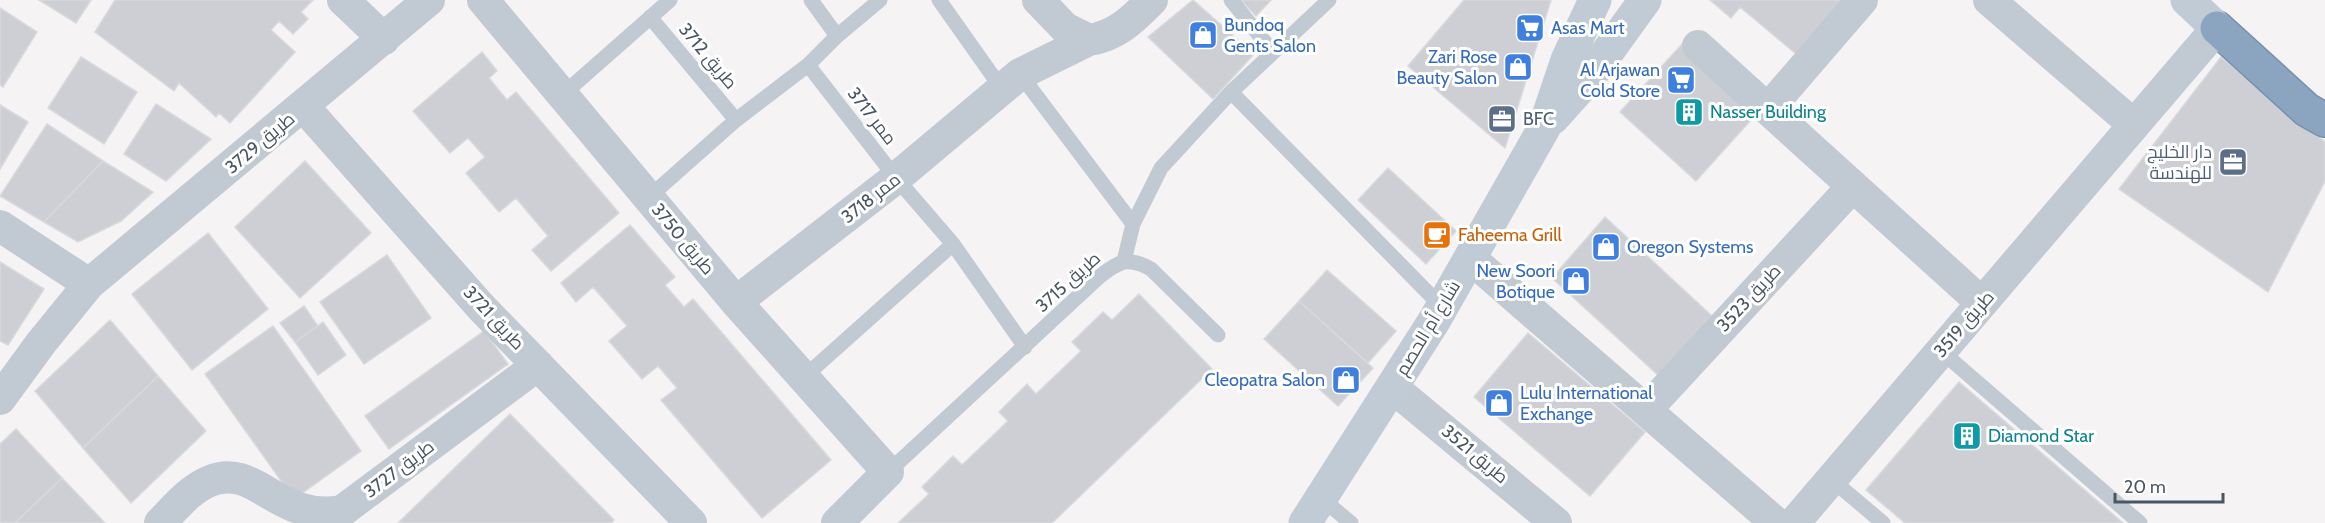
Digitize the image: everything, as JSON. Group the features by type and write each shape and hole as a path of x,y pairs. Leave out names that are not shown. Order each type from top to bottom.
{"highway":[{"path":"2217,27 2307,110 2325,120"}],"street":[{"path":"343,0 384,39"},
{"name":"طريق 3729","path":"0,399 41,343 90,284 429,0"},
{"name":"طريق 3750","path":"483,0 561,96 736,302 888,472"},
{"path":"1038,0 1065,28 1089,40"},
{"name":"ممر 3718","path":"736,302 896,178 1011,82 1089,40 1114,33 1128,24 1152,0"},
{"name":"شارع أم الحصم","path":"1313,510 1442,307 1544,128 1568,60 1595,0"},
{"name":"شارع أم الحصم","path":"1544,128 1588,79 1645,0"},
{"path":"1768,109 1862,0"},
{"path":"1989,0 2134,124"},
{"path":"2187,0 2217,27"},
{"name":"طريق 3519","path":"1794,523 2217,27"},
{"path":"1698,46 1982,303"},
{"name":"طريق 3721","path":"304,107 481,307 682,520"},
{"name":"طريق 3523","path":"1646,410 1853,186"},
{"path":"0,226 90,284"},
{"path":"1470,258 1776,523"},
{"name":"طريق 3727","path":"160,523 194,490 211,480 231,479 250,487 291,519 325,519 342,511 538,365"},
{"name":"طريق 3521","path":"1392,387 1556,523"},
{"path":"837,523 888,472"}],"lane":[{"path":"561,96 670,0"},
{"path":"812,0 837,36"},
{"path":"648,198 736,120 808,65 837,36 880,0"},
{"path":"939,0 1133,224"},
{"path":"1231,0 1272,51"},
{"name":"طريق 3715","path":"888,472 1099,277 1124,261 1133,224 1161,168 1272,51 1329,0"},
{"name":"طريق 3712","path":"650,17 736,120"},
{"name":"ممر 3717","path":"808,65 896,178 953,244 1025,347"},
{"path":"1231,92 1442,307"},
{"path":"803,378 953,244"},
{"path":"1124,261 1138,262 1151,269 1218,335"},
{"path":"1941,351 2140,523"},
{"path":"1831,479 1882,523"},
{"path":"1313,510 1352,523"}],"building":[{"path":"39,0 91,0 76,23"},
{"path":"115,0 313,0 301,12 308,19 293,34 279,21 271,30 295,52 230,123 219,113 216,117 179,83 174,91 95,32"},
{"path":"1193,0 1254,54 1213,99 1148,37"},
{"path":"1241,0 1271,0 1256,16"},
{"path":"1464,0 1551,0 1505,148 1408,66"},
{"path":"1710,0 1852,0 1802,59 1740,7 1731,18"},
{"path":"0,8 37,32 3,87 0,85"},
{"name":"Nasser Building","path":"1683,43 1759,111 1696,181 1620,112"},
{"path":"482,52 497,71 489,78 507,100 516,92 619,213 551,271 532,250 548,236 516,198 499,212 466,173 485,157 468,138 450,153 413,111"},
{"path":"81,57 137,92 104,144 48,108"},
{"name":"دار الخليج للهندسة","path":"2221,57 2325,142 2325,181 2268,292 2119,189"},
{"path":"156,104 211,139 166,181 124,154"},
{"path":"0,105 28,122 0,169"},
{"path":"47,124 103,161 44,222 0,196"},
{"path":"103,161 153,192 121,221 78,242 44,222"},
{"path":"305,161 371,233 300,298 235,227"},
{"path":"1388,168 1456,231 1426,264 1358,200"},
{"path":"1605,217 1712,316 1659,376 1552,278"},
{"path":"630,225 675,277 665,285 684,307 693,299 831,460 762,518 661,400 677,388 658,366 642,379 609,341 627,326 593,287 576,302 561,283"},
{"path":"208,233 268,309 192,370 132,294"},
{"path":"387,255 431,318 364,364 320,302"},
{"path":"0,262 44,289 8,345 0,341"},
{"path":"1327,270 1396,331 1368,363 1299,301"},
{"path":"1139,294 1212,369 1052,523 898,523 929,494 922,487 953,456 962,465 1008,421 999,412 1027,384 1036,394 1081,351 1072,342 1103,312 1112,320"},
{"path":"1299,301 1373,368 1338,406 1264,339"},
{"path":"304,306 318,326 295,342 280,323"},
{"path":"110,320 158,376 83,448 35,391"},
{"path":"323,322 346,355 318,375 295,342"},
{"path":"273,326 361,451 294,499 205,374"},
{"path":"484,331 508,364 389,449 365,416"},
{"path":"1528,333 1645,432 1590,496 1474,397"},
{"path":"158,376 206,431 131,503 83,448"},
{"name":"Diamond Star","path":"1959,382 2123,523 1905,523 1866,490"},
{"path":"510,414 614,520 611,523 398,523"},
{"path":"16,429 62,478 15,523 0,523 0,444"},
{"path":"62,478 105,523 15,523"}],"place":[{"name":"Asas Mart","path":"1530,28"},
{"name":"Bundoq Gents Salon","path":"1203,35"},
{"name":"Zari Rose Beauty Salon","path":"1518,67"},
{"name":"Al Arjawan Cold Store","path":"1681,80"},
{"name":"Nasser Building","path":"1689,112"},
{"name":"BFC","path":"1502,119"},
{"name":"دار الخليج للهندسة","path":"2233,162"},
{"name":"Faheema Grill","path":"1437,235"},
{"name":"Oregon Systems","path":"1606,247"},
{"name":"New Soori Botique","path":"1576,281"},
{"name":"Cleopatra Salon","path":"1346,380"},
{"name":"Lulu International Exchange","path":"1499,403"},
{"name":"Diamond Star","path":"1967,436"}]}
